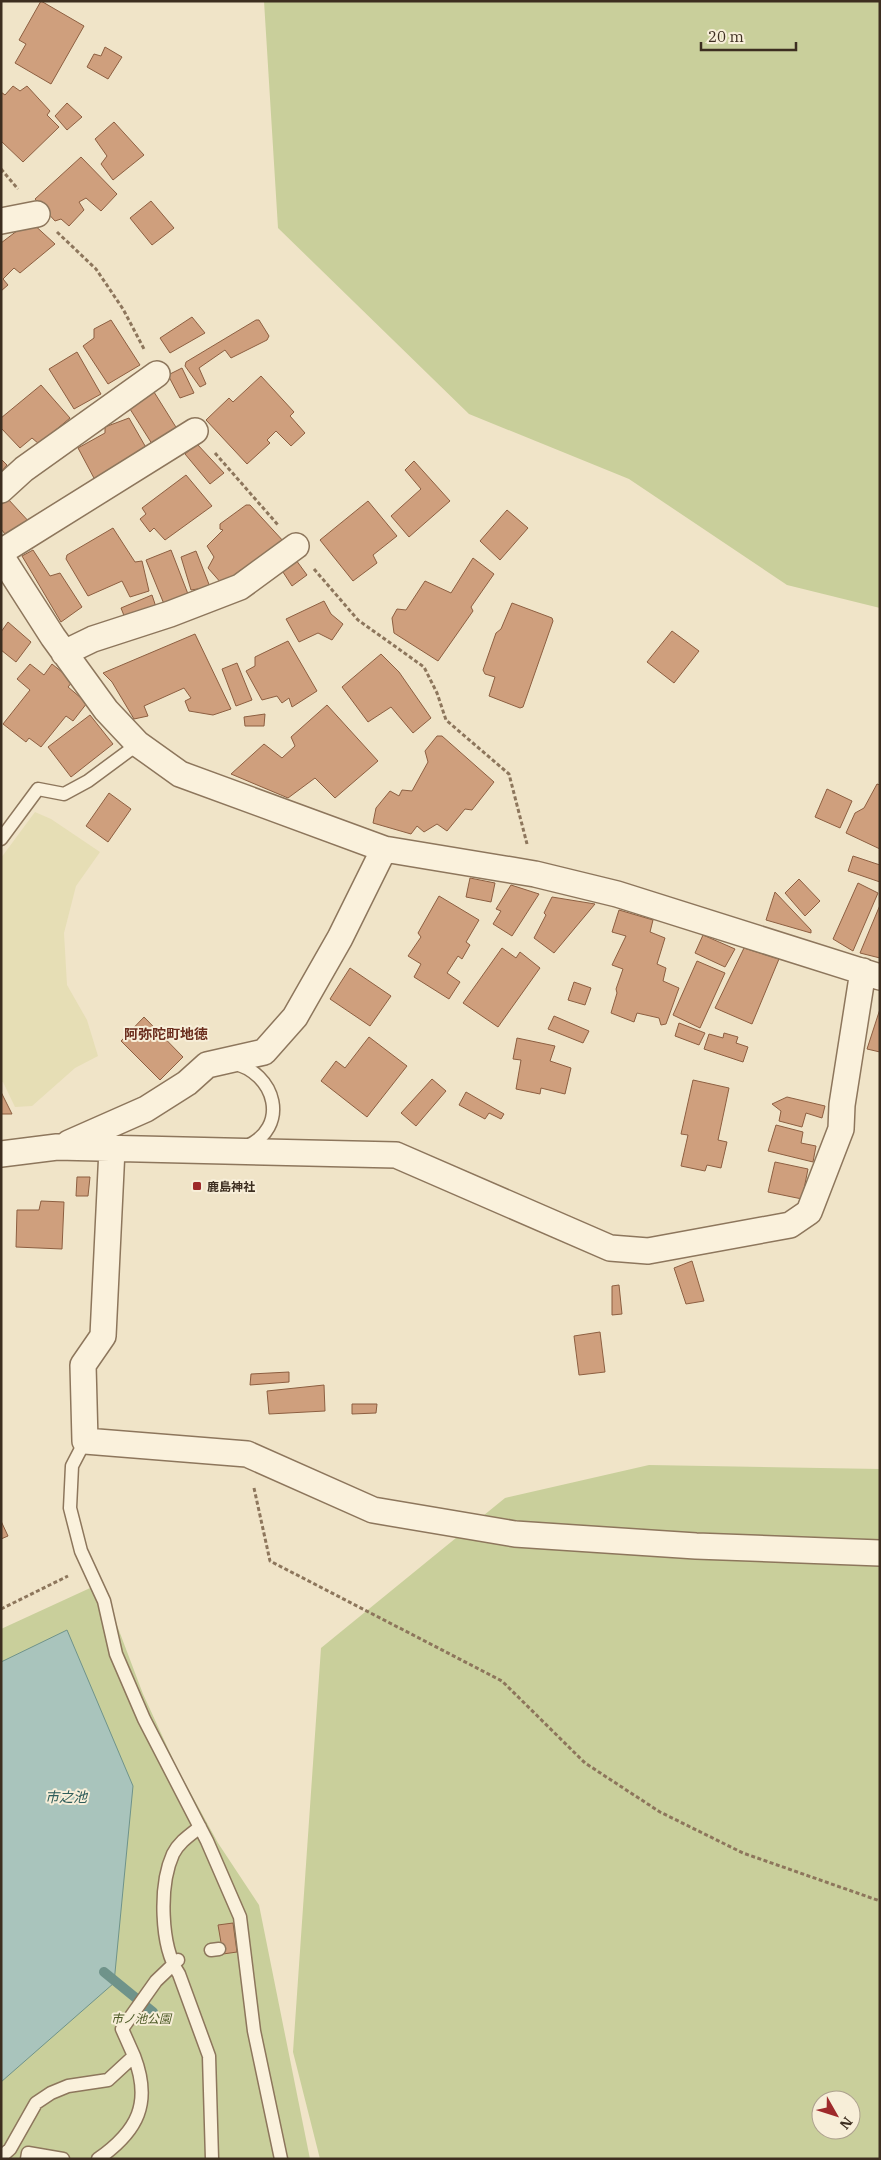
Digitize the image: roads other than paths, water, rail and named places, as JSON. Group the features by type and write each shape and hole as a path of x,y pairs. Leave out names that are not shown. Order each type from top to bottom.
{"street":[{"path":"1,221 37,214"},
{"path":"1,490 24,469 158,374"},
{"path":"1,552 195,431"},
{"path":"64,652 93,639 170,614 240,587 296,546"},
{"path":"1,556 64,652 106,710 138,744 180,774 384,849 535,874 617,894 871,974 842,1105 841,1130 809,1212 790,1225 648,1251 610,1248 396,1155 112,1150 57,1147 1,1154"},
{"path":"57,1147 85,1138 146,1109 208,1065 264,1052 295,1017 340,938 384,849"},
{"path":"112,1150 103,1336 83,1365 85,1441 247,1454 373,1510 515,1534 696,1546 880,1553"}],"lane":[{"path":"1,839 38,789 64,794 88,781 138,744"},
{"path":"199,1073 219,1064 234,1063 252,1070 270,1089 274,1107 268,1126 258,1139 236,1151"},
{"path":"85,1441 72,1466 70,1508 81,1551 104,1601 116,1654 144,1719 200,1827 240,1917 254,2031 281,2159"},
{"path":"200,1827 182,1841 173,1855 162,1906 179,1974 209,2056 212,2159"},
{"path":"98,2159 130,2131 138,2115 142,2100 142,2088 134,2056 122,2029 127,2019 156,1982 176,1961"},
{"path":"63,2159 6,2153 36,2103 51,2093 68,2086 108,2080 134,2056"}],"water":[{"name":"市之池","path":"67,1630 133,1786 114,1983 1,2082 1,1662"}],"waterway":[{"path":"104,1972 153,2012"}],"place":[{"name":"鹿島神社","path":"197,1186"}],"district":[{"name":"阿弥陀町地徳","path":"166,1034"}],"park label":[{"name":"市ノ池公園","path":"141,2018"}]}
